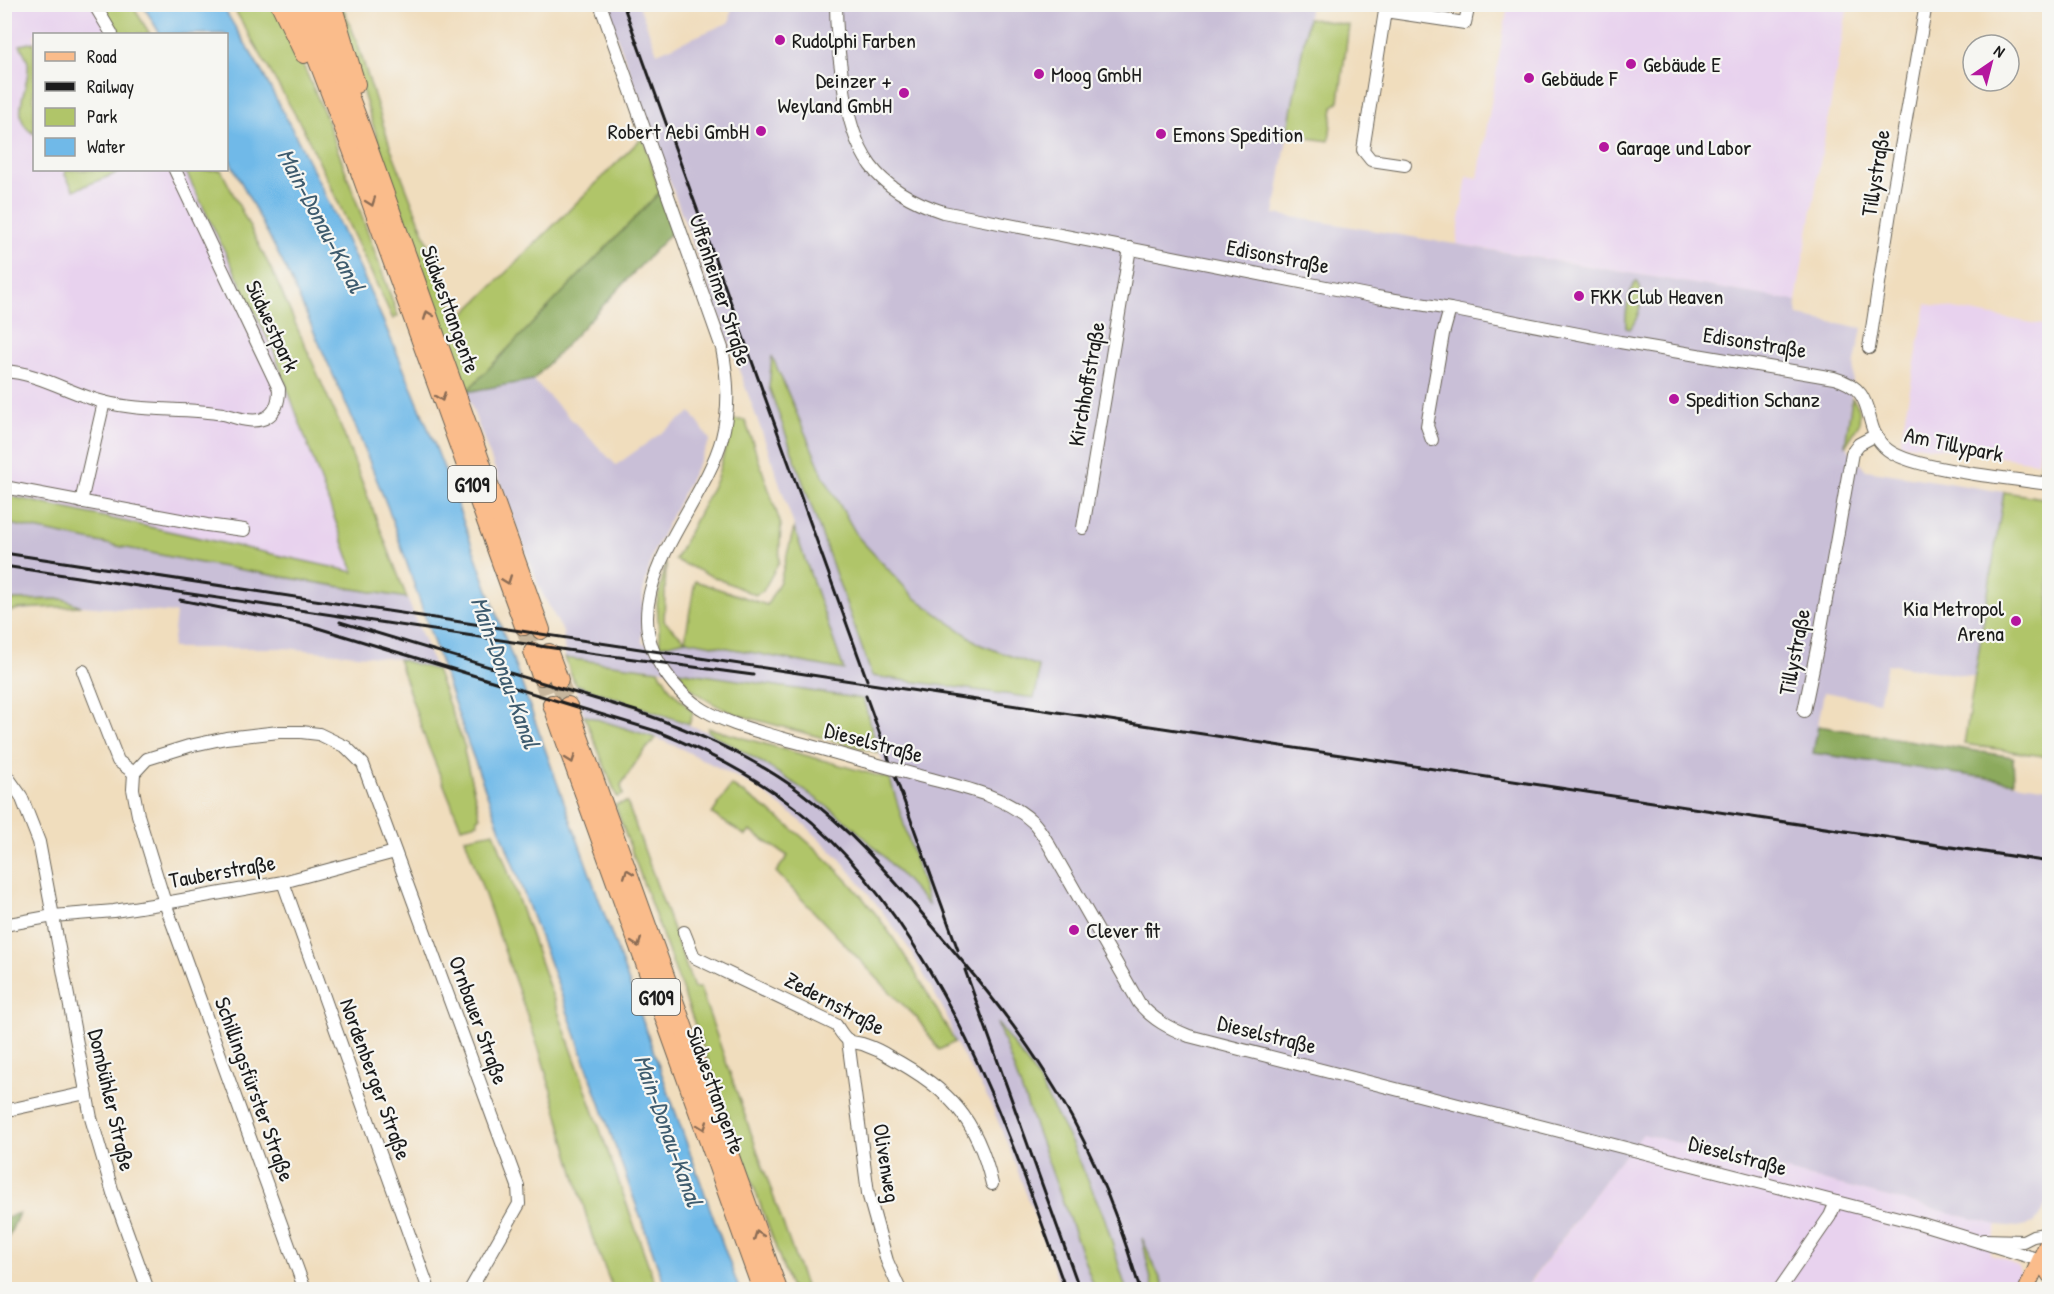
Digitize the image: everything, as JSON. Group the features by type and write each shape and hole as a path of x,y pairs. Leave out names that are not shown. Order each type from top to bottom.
{"highway":[{"path":"280,4 351,147"},
{"name":"Südwesttangente","path":"296,4 532,628 359,122 314,4"},
{"path":"332,4 356,82 359,122"},
{"path":"541,653 550,678"},
{"name":"Südwesttangente","path":"762,1290 560,705 778,1290"}],"main road":[{"path":"2026,1290 2044,1262 2049,1235"},
{"path":"2044,1262 2049,1276"},
{"path":"2048,1290 2049,1285"}],"street":[{"path":"93,4 111,33"},
{"name":"Uffenheimer Straße","path":"600,4 722,348 728,383 728,406 724,429 713,463 703,486 664,551 652,583 647,616 648,636 659,665 673,684"},
{"name":"Edisonstraße","path":"836,4 838,52 846,104 855,137 865,159 879,177 894,190 923,206 943,212 1377,297 1620,342 1807,372 1845,381 1854,386"},
{"path":"1405,165 1371,160 1363,150 1385,11 1465,22 1468,4"},
{"name":"Tillystraße","path":"1869,348 1926,4"},
{"name":"Südwestpark","path":"4,371 46,380 104,402 155,409 222,414 245,420 267,417 273,411 279,399 279,389 175,171"},
{"name":"Kirchhoffstraße","path":"1083,528 1130,248"},
{"path":"1432,440 1427,426 1443,334 1450,309"},
{"name":"Am Tillypark","path":"1854,386 1864,398 1876,435 1892,453 1917,462 2049,484"},
{"path":"81,502 104,402"},
{"name":"Tillystraße","path":"1804,711 1852,453 1858,444 1876,435"},
{"path":"4,487 244,530"},
{"path":"83,671 118,761 134,773"},
{"name":"Dieselstraße","path":"673,684 703,710 739,726 994,798 1020,812 1034,823 1049,845 1139,1003 1148,1014 1167,1027 1189,1036 1836,1202 1973,1239 2044,1262"},
{"name":"Ornbauer Straße","path":"134,773 147,759 189,746 226,738 279,732 319,734 346,747 363,764 392,837 395,852 518,1186 519,1204 470,1290"},
{"name":"Dombühler Straße","path":"4,772 21,796 35,829 86,1093 113,1193 148,1290"},
{"name":"Schillingsfürster Straße","path":"134,773 132,789 138,815 165,903 304,1290"},
{"name":"Tauberstraße","path":"4,925 53,916 114,911 283,882 395,852"},
{"name":"Nordenberger Straße","path":"283,882 429,1290"},
{"name":"Zedernstraße","path":"684,932 694,957 836,1025 848,1040 890,1056 948,1096 964,1113 987,1164 992,1184"},
{"name":"Olivenweg","path":"848,1040 868,1193 887,1261 900,1290"},
{"path":"4,1111 86,1093"},
{"path":"1779,1290 1830,1216 1836,1202"},
{"name":"Dieselstraße","path":"1973,1239 2024,1241 2033,1236 2049,1235"},
{"path":"2024,1241 2044,1262"}],"shaded area":[{"path":"5,5 101,5 117,33 33,33 33,171 185,171 274,352 354,573 5,495"},
{"path":"605,5 639,5 657,53 730,22 732,5 1310,5 1274,214 1796,301 1798,316 1862,328 1855,362 1845,445 1866,470 2004,492 1975,677 1887,664 1879,702 1824,692 1813,753 2049,788 2050,1196 2040,1216 2033,1223 2018,1227 1997,1225 1643,1134 1614,1167 1525,1289 1165,1289 1143,1242 1153,1289 1126,1289 1105,1219 1072,1144 1033,1071 998,1025 1095,1289 1062,1289 1008,1145 989,1100 955,1042 946,1014 910,950 841,860 803,823 756,787 656,738 584,715 575,684 708,732 763,761 839,815 885,858 928,905 863,699 678,671 565,658 563,632 540,589 466,392 533,380 616,465 691,412 710,440 653,553 643,592 642,643 660,646 686,640 843,669 763,435","holes":["824,477 858,537 914,597 981,645 1038,666 872,675"]},
{"path":"1508,5 1848,5 1796,301 1456,244 1467,176 1478,178"},
{"path":"1926,304 2049,326 2049,381 2037,462 1900,443"},
{"path":"5,523 195,562 407,598 436,670 398,659 285,648 172,648 176,613 81,606 5,611"},
{"path":"1643,1134 1997,1225 1990,1254 2018,1266 2022,1284 2019,1290 1525,1290 1614,1167"}],"green space":[{"path":"101,5 132,5 149,33 117,33"},
{"path":"232,5 276,5 324,112 398,316 393,319 304,130"},
{"path":"336,5 342,5 357,42 390,146 458,320 643,137 660,192 466,392 386,167"},
{"path":"1308,18 1349,25 1339,101 1333,107 1329,141 1287,135"},
{"path":"33,42 33,133 22,119 21,110 28,63 20,45"},
{"path":"66,171 122,171 74,190 65,175"},
{"path":"185,171 222,171 274,275 340,425 407,598 195,562 5,523 5,495 354,572 274,352"},
{"path":"660,192 672,232 533,380 466,392"},
{"path":"1637,281 1640,286 1641,299 1636,319 1630,329 1626,328 1629,296"},
{"path":"772,356 824,477 858,537 914,597 981,645 1038,666 1038,682 1034,698 872,676 769,387"},
{"path":"1852,398 1857,405 1860,417 1856,429 1845,446"},
{"path":"2049,401 2050,469 2040,467"},
{"path":"733,420 745,420 781,525 779,562 763,591 755,595 675,560 717,478"},
{"name":"Kia Metropol Arena","path":"2004,492 2049,499 2049,757 1964,744"},
{"path":"794,528 844,670 686,640 660,646 657,603 666,562 664,621 685,640 695,581 767,605 780,581"},
{"path":"63,599 81,606 18,609 5,613 5,602 13,600"},
{"path":"565,658 659,670 671,690 693,712 689,724 575,684"},
{"path":"398,659 436,670 465,748 480,817 477,818 478,823 461,827 425,738"},
{"path":"678,671 863,699 879,753 735,714 695,692"},
{"path":"584,715 656,738 640,756 621,785 623,795 617,797"},
{"path":"1818,726 2013,757 2014,782 1813,753"},
{"path":"708,728 890,779 929,906 850,824 774,770 708,732"},
{"path":"731,785 771,812 808,842 860,894 897,944 955,1042 939,1050 917,1018 776,872 788,856 750,831 746,836 712,814"},
{"path":"627,802 694,988 700,988 806,1289 791,1289 615,805"},
{"path":"494,832 657,1289 613,1289 592,1236 541,1055 465,838"},
{"path":"997,1023 1033,1071 1072,1144 1105,1219 1126,1289 1095,1289"},
{"path":"19,1213 5,1245 5,1218"},
{"path":"1142,1238 1165,1289 1153,1289"}],"water":[{"name":"Main-Donau-Kanal","path":"143,5 222,5 297,138 343,233 408,378 447,476 739,1289 666,1289 559,988 468,743 388,508 350,413 287,271 228,157 228,33 159,33"}],"tunnel":[{"path":"524,626 533,652"},
{"path":"541,676 552,704"},
{"path":"559,680 568,706"}],"railway":[{"path":"623,4 867,680"},
{"path":"4,553 2050,862"},
{"path":"4,566 567,650 753,675"},
{"path":"180,600 308,625 656,731 726,763 791,805 829,838 872,886 909,937 942,993 972,1050 998,1109 1066,1290"},
{"path":"340,622 636,711 700,736 761,766 799,791 835,820 900,887 976,978 1033,1054 1089,1151 1122,1233 1140,1290"},
{"path":"866,696 958,950"},
{"path":"965,970 1080,1290"}],"place":[{"name":"Rudolphi Farben","path":"780,40"},
{"name":"Gebäude E","path":"1631,64"},
{"name":"Moog GmbH","path":"1039,74"},
{"name":"Gebäude F","path":"1529,78"},
{"name":"Deinzer + Weyland GmbH","path":"904,93"},
{"name":"Robert Aebi GmbH","path":"761,131"},
{"name":"Emons Spedition","path":"1161,134"},
{"name":"Garage und Labor","path":"1604,147"},
{"name":"FKK Club Heaven","path":"1579,296"},
{"name":"Spedition Schanz","path":"1674,399"},
{"name":"Kia Metropol Arena","path":"2016,621"},
{"name":"Clever fit","path":"1074,930"}]}
